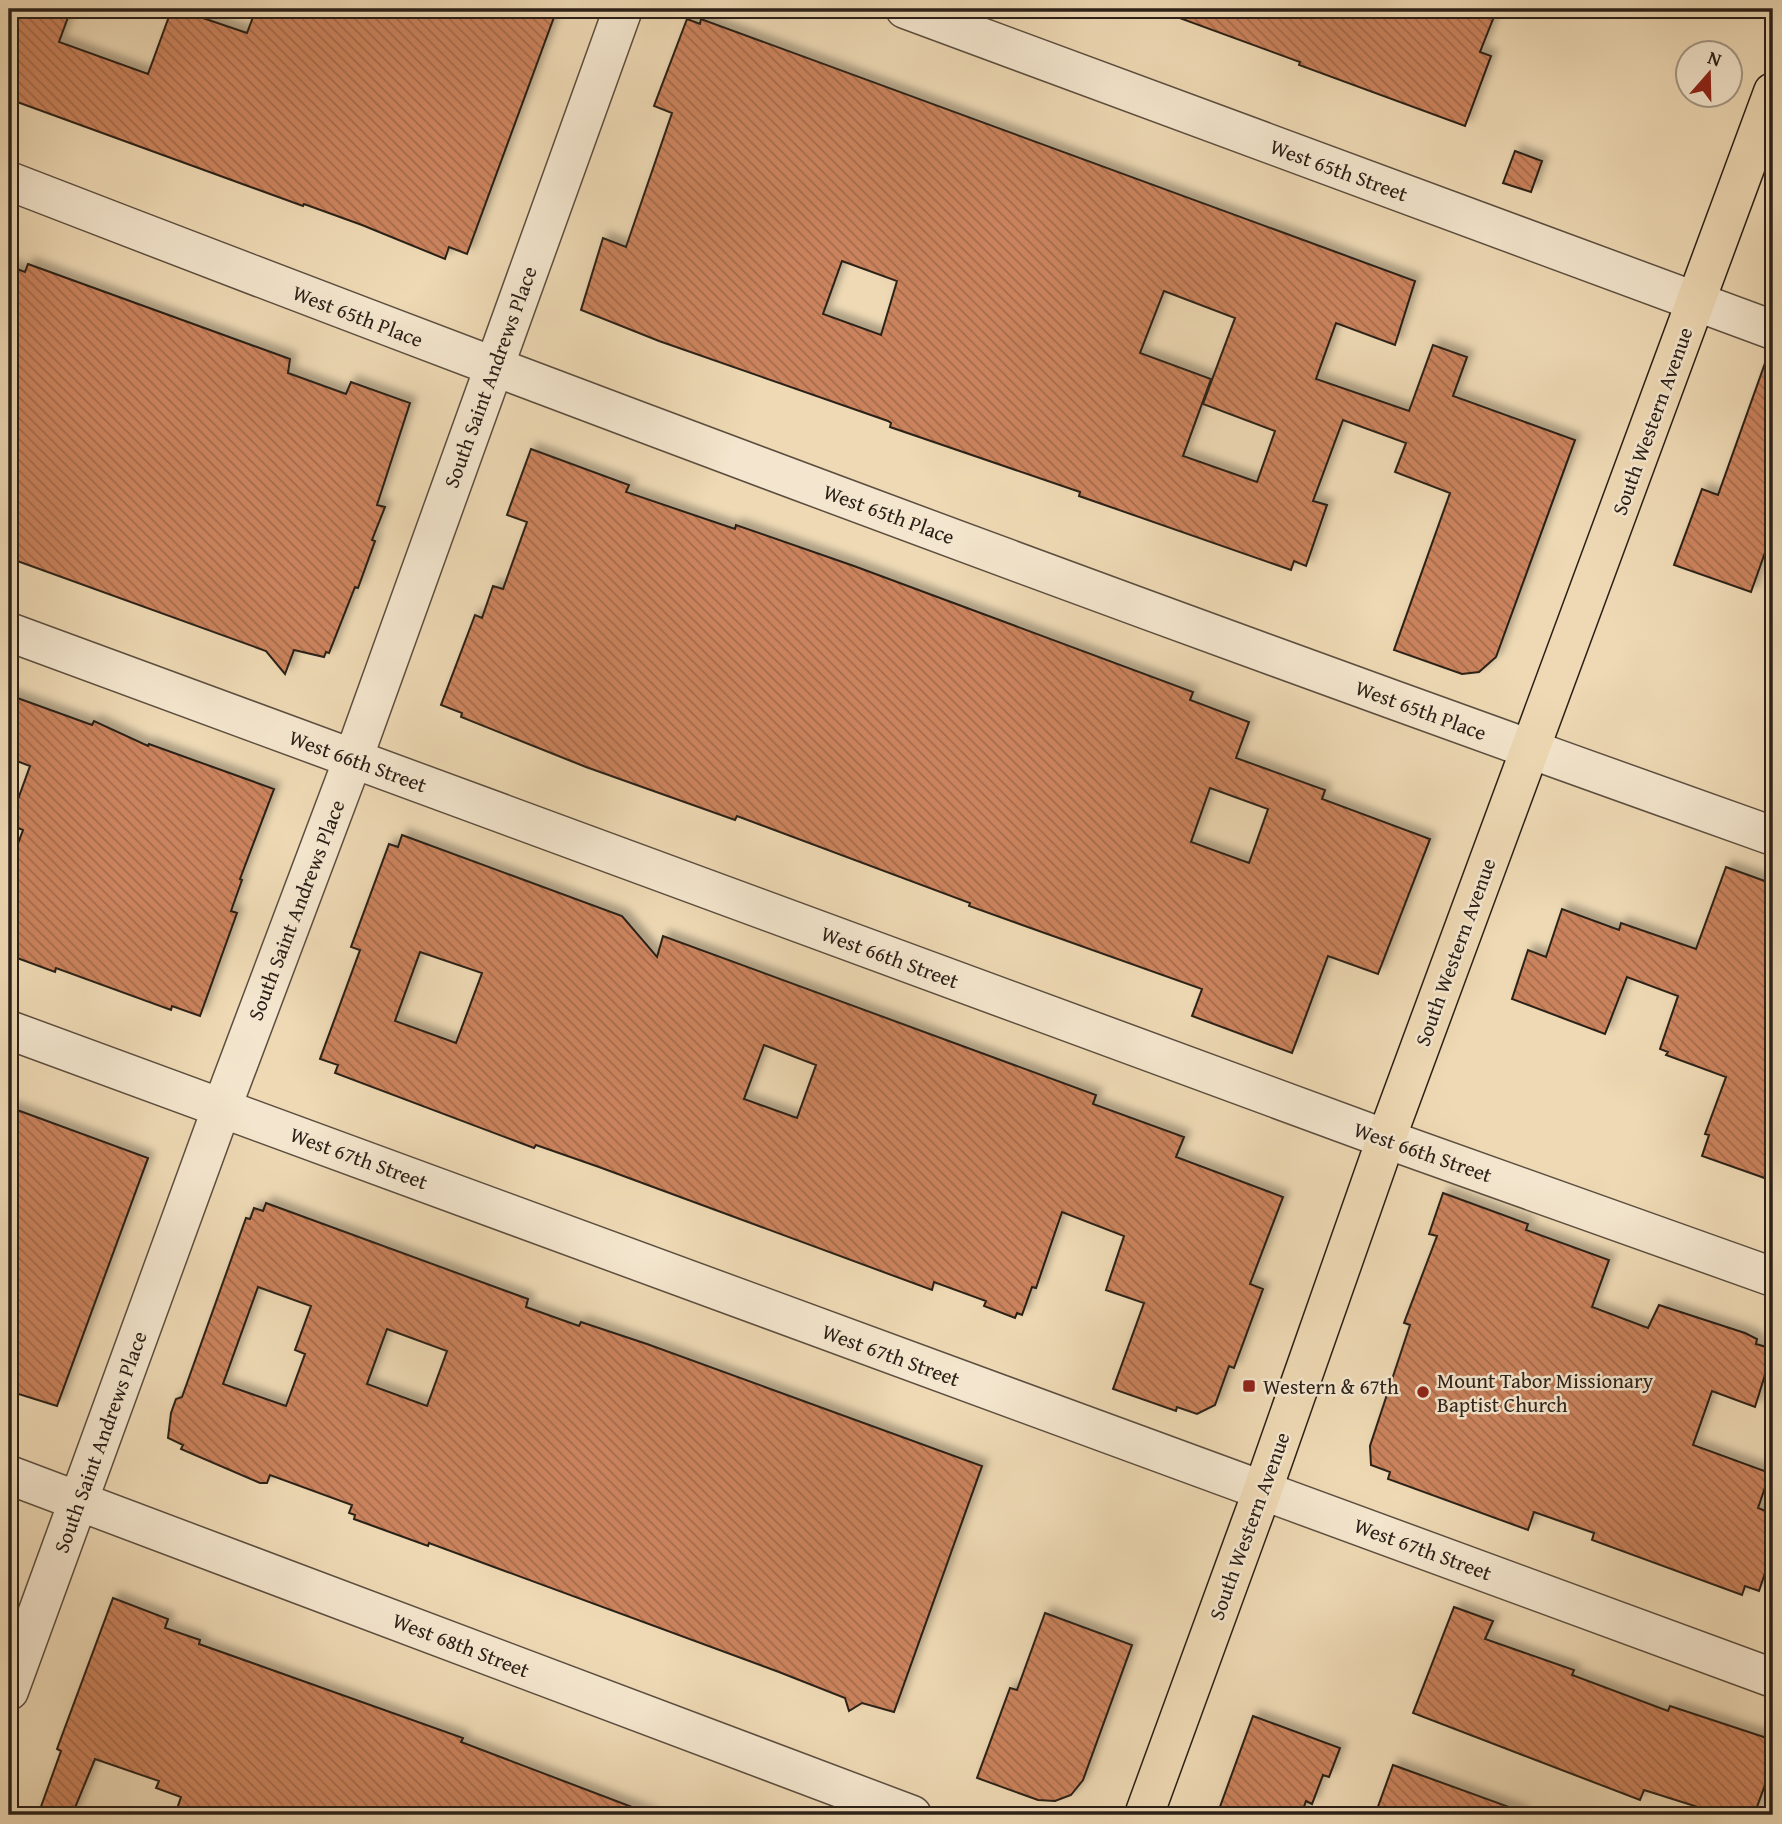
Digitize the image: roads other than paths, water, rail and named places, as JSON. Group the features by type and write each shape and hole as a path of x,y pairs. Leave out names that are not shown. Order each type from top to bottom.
{"main road":[{"name":"South Western Avenue","path":"1144,1815 1262,1492 1385,1139 1773,92"}],"street":[{"name":"South Saint Andrews Place","path":"9,1691 222,1107 353,759 623,9"},
{"name":"West 65th Street","path":"905,9 1773,330"},
{"name":"West 65th Place","path":"9,181 493,368 1530,750 1773,836"},
{"name":"West 66th Street","path":"9,632 1385,1139 1773,1277"},
{"name":"West 67th Street","path":"9,1030 1773,1678"},
{"name":"West 68th Street","path":"9,1475 912,1815"}],"place":[{"name":"Western & 67th","path":"1249,1386"},
{"name":"Mount Tabor Missionary Baptist Church","path":"1423,1392"}]}
